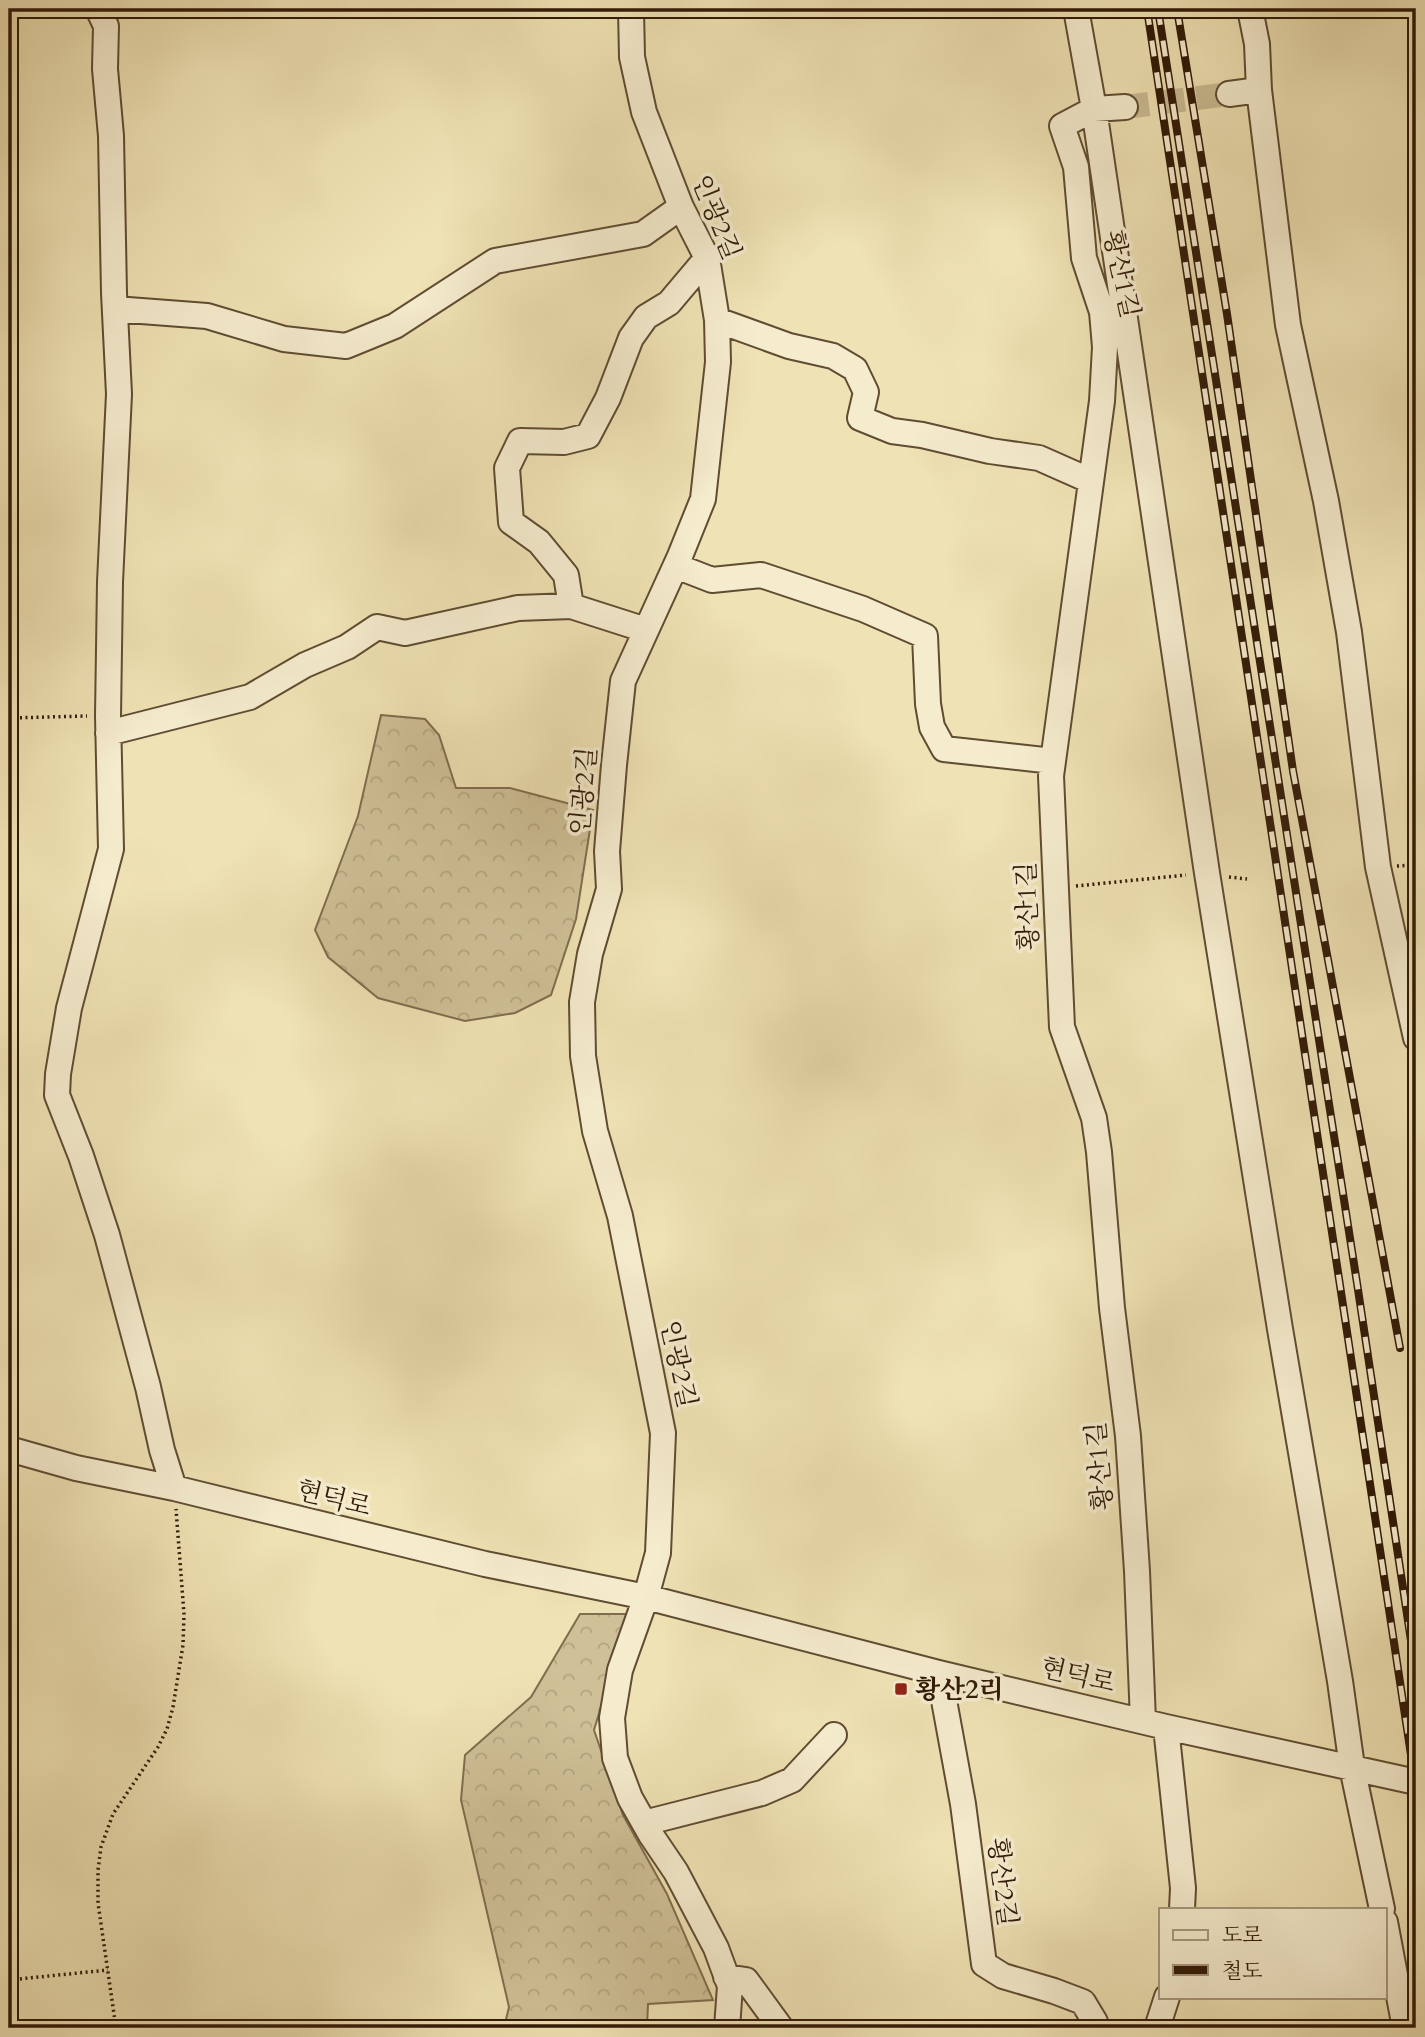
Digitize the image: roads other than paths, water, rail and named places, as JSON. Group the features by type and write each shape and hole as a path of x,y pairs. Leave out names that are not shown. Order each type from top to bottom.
{"street":[{"path":"98,9 106,26 105,69 111,136 119,394 110,582 108,724 111,849 69,1008 57,1095 107,1235 174,1488"},
{"name":"인광2길","path":"631,9 632,57 643,112 681,207 707,258 717,320 718,362 703,499 624,681 607,851 609,889 590,954 582,1002 583,1056 595,1131 620,1216 663,1433 658,1552 646,1597"},
{"path":"1076,9 1094,109 1207,873 1280,1329 1340,1681 1352,1767 1382,1908"},
{"path":"1250,9 1257,44 1259,90 1288,325 1326,501 1349,632 1378,867 1416,1038"},
{"path":"1229,94 1259,90"},
{"path":"1094,109 1125,107"},
{"name":"황산1길","path":"1094,109 1062,126 1076,167 1084,258 1102,312 1105,346 1102,401 1051,776 1062,1027 1094,1118 1099,1152 1112,1308 1128,1436 1137,1571 1154,1724"},
{"path":"115,309 207,316 284,339 346,346 395,326 495,261 643,234 681,207"},
{"path":"571,606 566,575 539,542 511,522 506,468 520,441 564,442 588,436 608,398 631,338 646,317 669,303 707,258"},
{"path":"717,320 789,346 833,356 855,369 866,391 860,418 892,432 922,435 990,452 1039,458 1091,481"},
{"path":"1104,369 1133,372"},
{"path":"676,566 712,580 761,575 863,609 925,636 928,704 932,727 944,749 1053,761"},
{"path":"108,724 250,697 306,665 347,648 377,627 405,633 518,608 571,606 646,630"},
{"path":"9,1436 76,1468"},
{"name":"현덕로","path":"9,1450 459,1558 646,1597 939,1673 1154,1724 1416,1782"},
{"path":"9,1460 76,1468"},
{"path":"646,1597 620,1670 612,1718 615,1758 630,1798 676,1872 716,1948 730,1986 727,2028"},
{"name":"황산2길","path":"939,1673 963,1804 984,1964 1003,1976 1083,2002 1096,2028"},
{"path":"1154,1724 1183,1888 1182,1908"},
{"path":"644,1823 762,1793 792,1780 834,1735"},
{"path":"1386,1927 1405,2028"},
{"path":"726,1977 746,1980 781,2028"},
{"path":"1157,2028 1167,1998"}],"tunnel":[{"path":"1125,107 1229,94"}],"railway":[{"path":"1147,9 1416,1788"},
{"path":"1158,9 1416,1674"},
{"path":"1177,9 1227,314 1293,771 1400,1348"}],"place":[{"name":"황산2리","path":"901,1689"}]}
